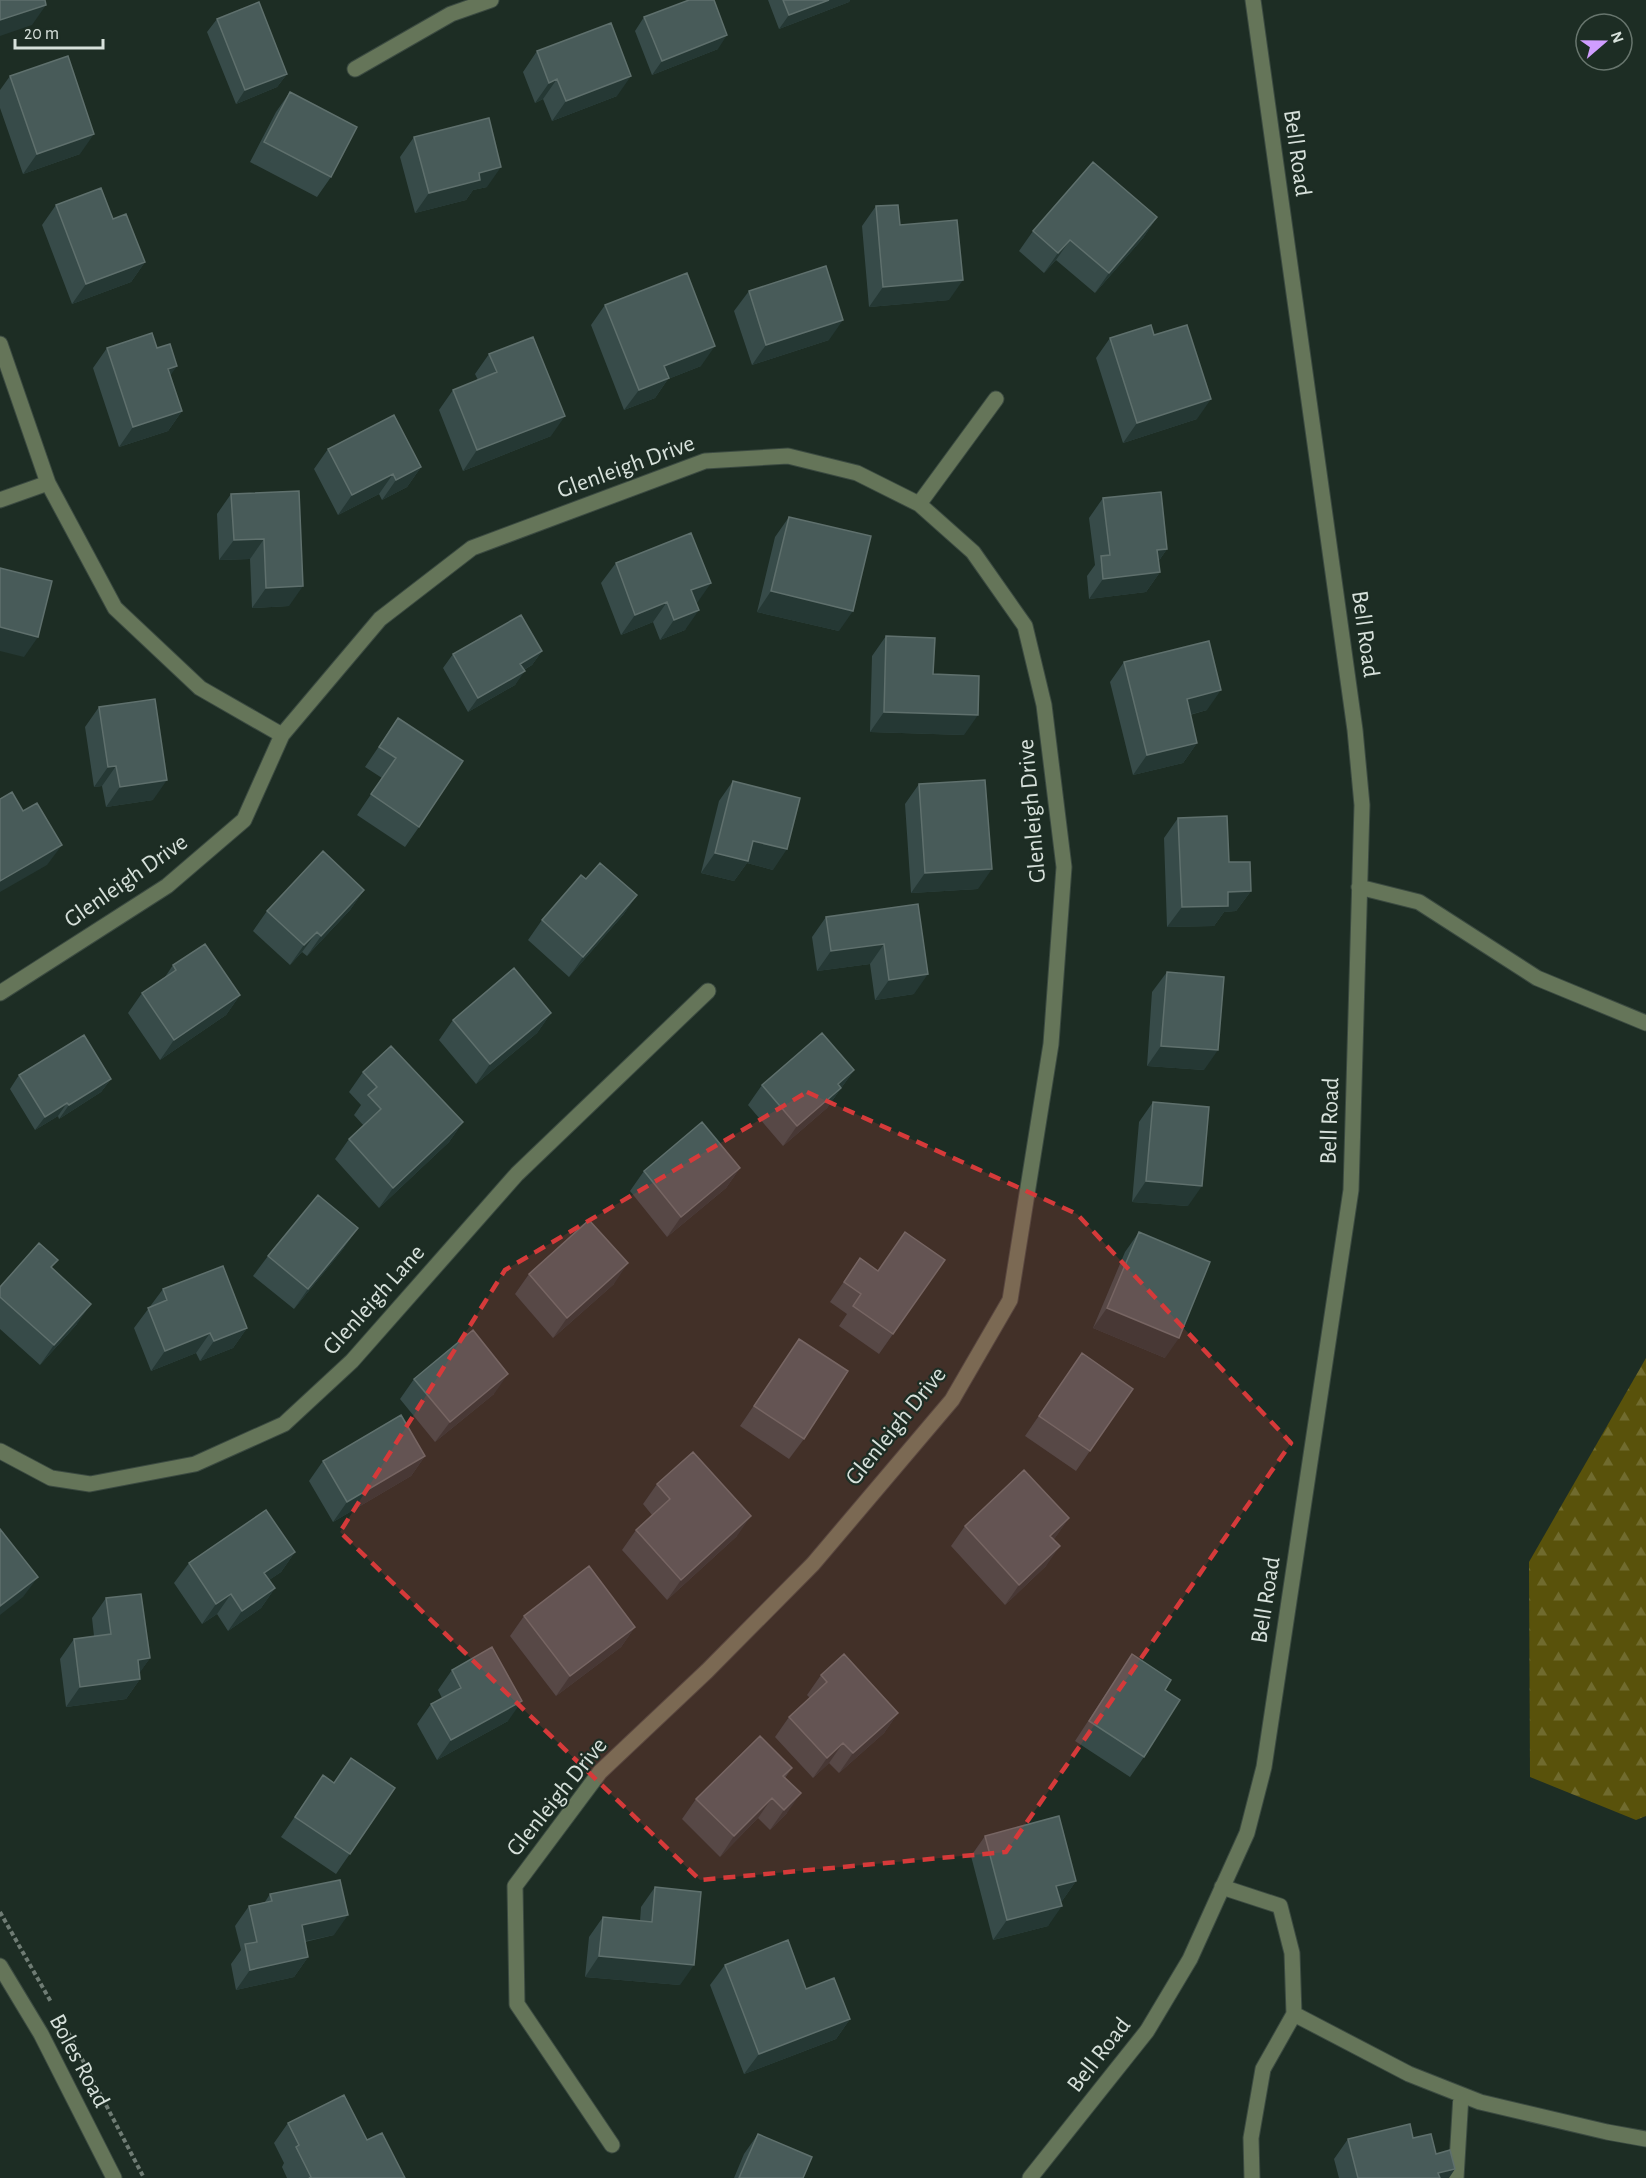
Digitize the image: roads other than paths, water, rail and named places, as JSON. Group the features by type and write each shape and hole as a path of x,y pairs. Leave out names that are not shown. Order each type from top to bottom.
{"street":[{"path":"355,69 451,14 491,0"},
{"name":"Bell Road","path":"1030,2178 1147,2031 1190,1959 1247,1833 1264,1767 1351,1190 1362,805 1355,730 1253,0"},
{"path":"0,344 48,483 115,608 200,688 282,735"},
{"path":"919,504 996,399"},
{"name":"Glenleigh Drive","path":"0,993 167,886 244,820 282,735 380,619 472,548 705,460 788,456 857,473 919,504 973,552 1025,626 1044,705 1064,867 1051,1044 1010,1300 952,1400 813,1564 707,1671 600,1772 515,1886 516,2004 612,2145"},
{"path":"0,500 48,483"},
{"path":"1359,887 1419,902 1538,978 1646,1023"},
{"name":"Glenleigh Lane","path":"0,1451 51,1478 90,1484 195,1464 284,1424 352,1361 517,1174 708,991"},
{"path":"1222,1887 1280,1906 1292,1953 1294,2014 1263,2069 1251,2138 1252,2178"},
{"name":"Boles Road","path":"0,1966 41,2034 114,2178"},
{"path":"1294,2014 1409,2074 1480,2102 1646,2139"},
{"path":"1456,2178 1461,2095"}]}
